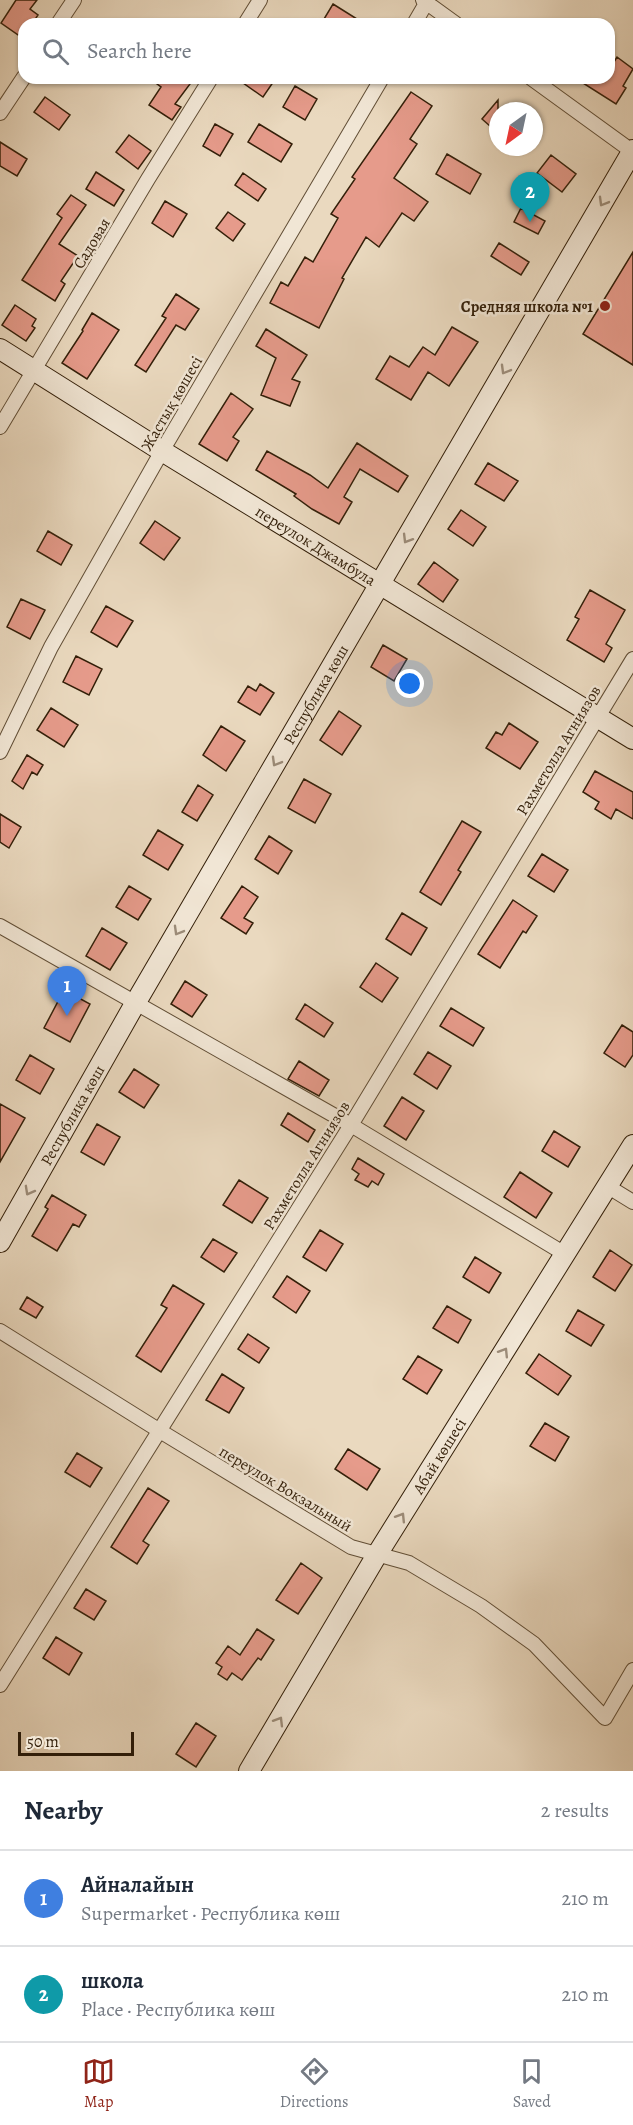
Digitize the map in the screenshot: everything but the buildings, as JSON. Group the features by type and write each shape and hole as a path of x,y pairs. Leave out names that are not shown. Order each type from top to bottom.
{"main road":[{"name":"Республика көш","path":"0,1242 136,1002 633,151"},
{"name":"переулок Джамбула","path":"0,349 162,451 633,739"},
{"name":"Абай көшесі","path":"249,1771 378,1553 633,1144"}],"street":[{"path":"62,18 74,0"},
{"path":"249,18 260,0"},
{"path":"417,18 426,1 448,18"},
{"path":"0,113 19,84"},
{"name":"Садовая","path":"0,427 148,179 208,84"},
{"name":"Жастық көшесі","path":"0,752 51,647 162,451 378,84"},
{"path":"539,84 633,151"},
{"name":"Рахметолла Агниязов","path":"0,1685 351,1125 633,658"},
{"path":"0,926 351,1125 565,1254"},
{"path":"607,1186 633,1202"},
{"name":"переулок Вокзальный","path":"0,1331 351,1547 409,1563 481,1606 534,1644 605,1718 633,1670"}],"place":[{"name":"школа","path":"530,222"},
{"name":"Средняя школа №1","path":"605,306"},
{"name":"Айналайын","path":"67,1016"}]}
